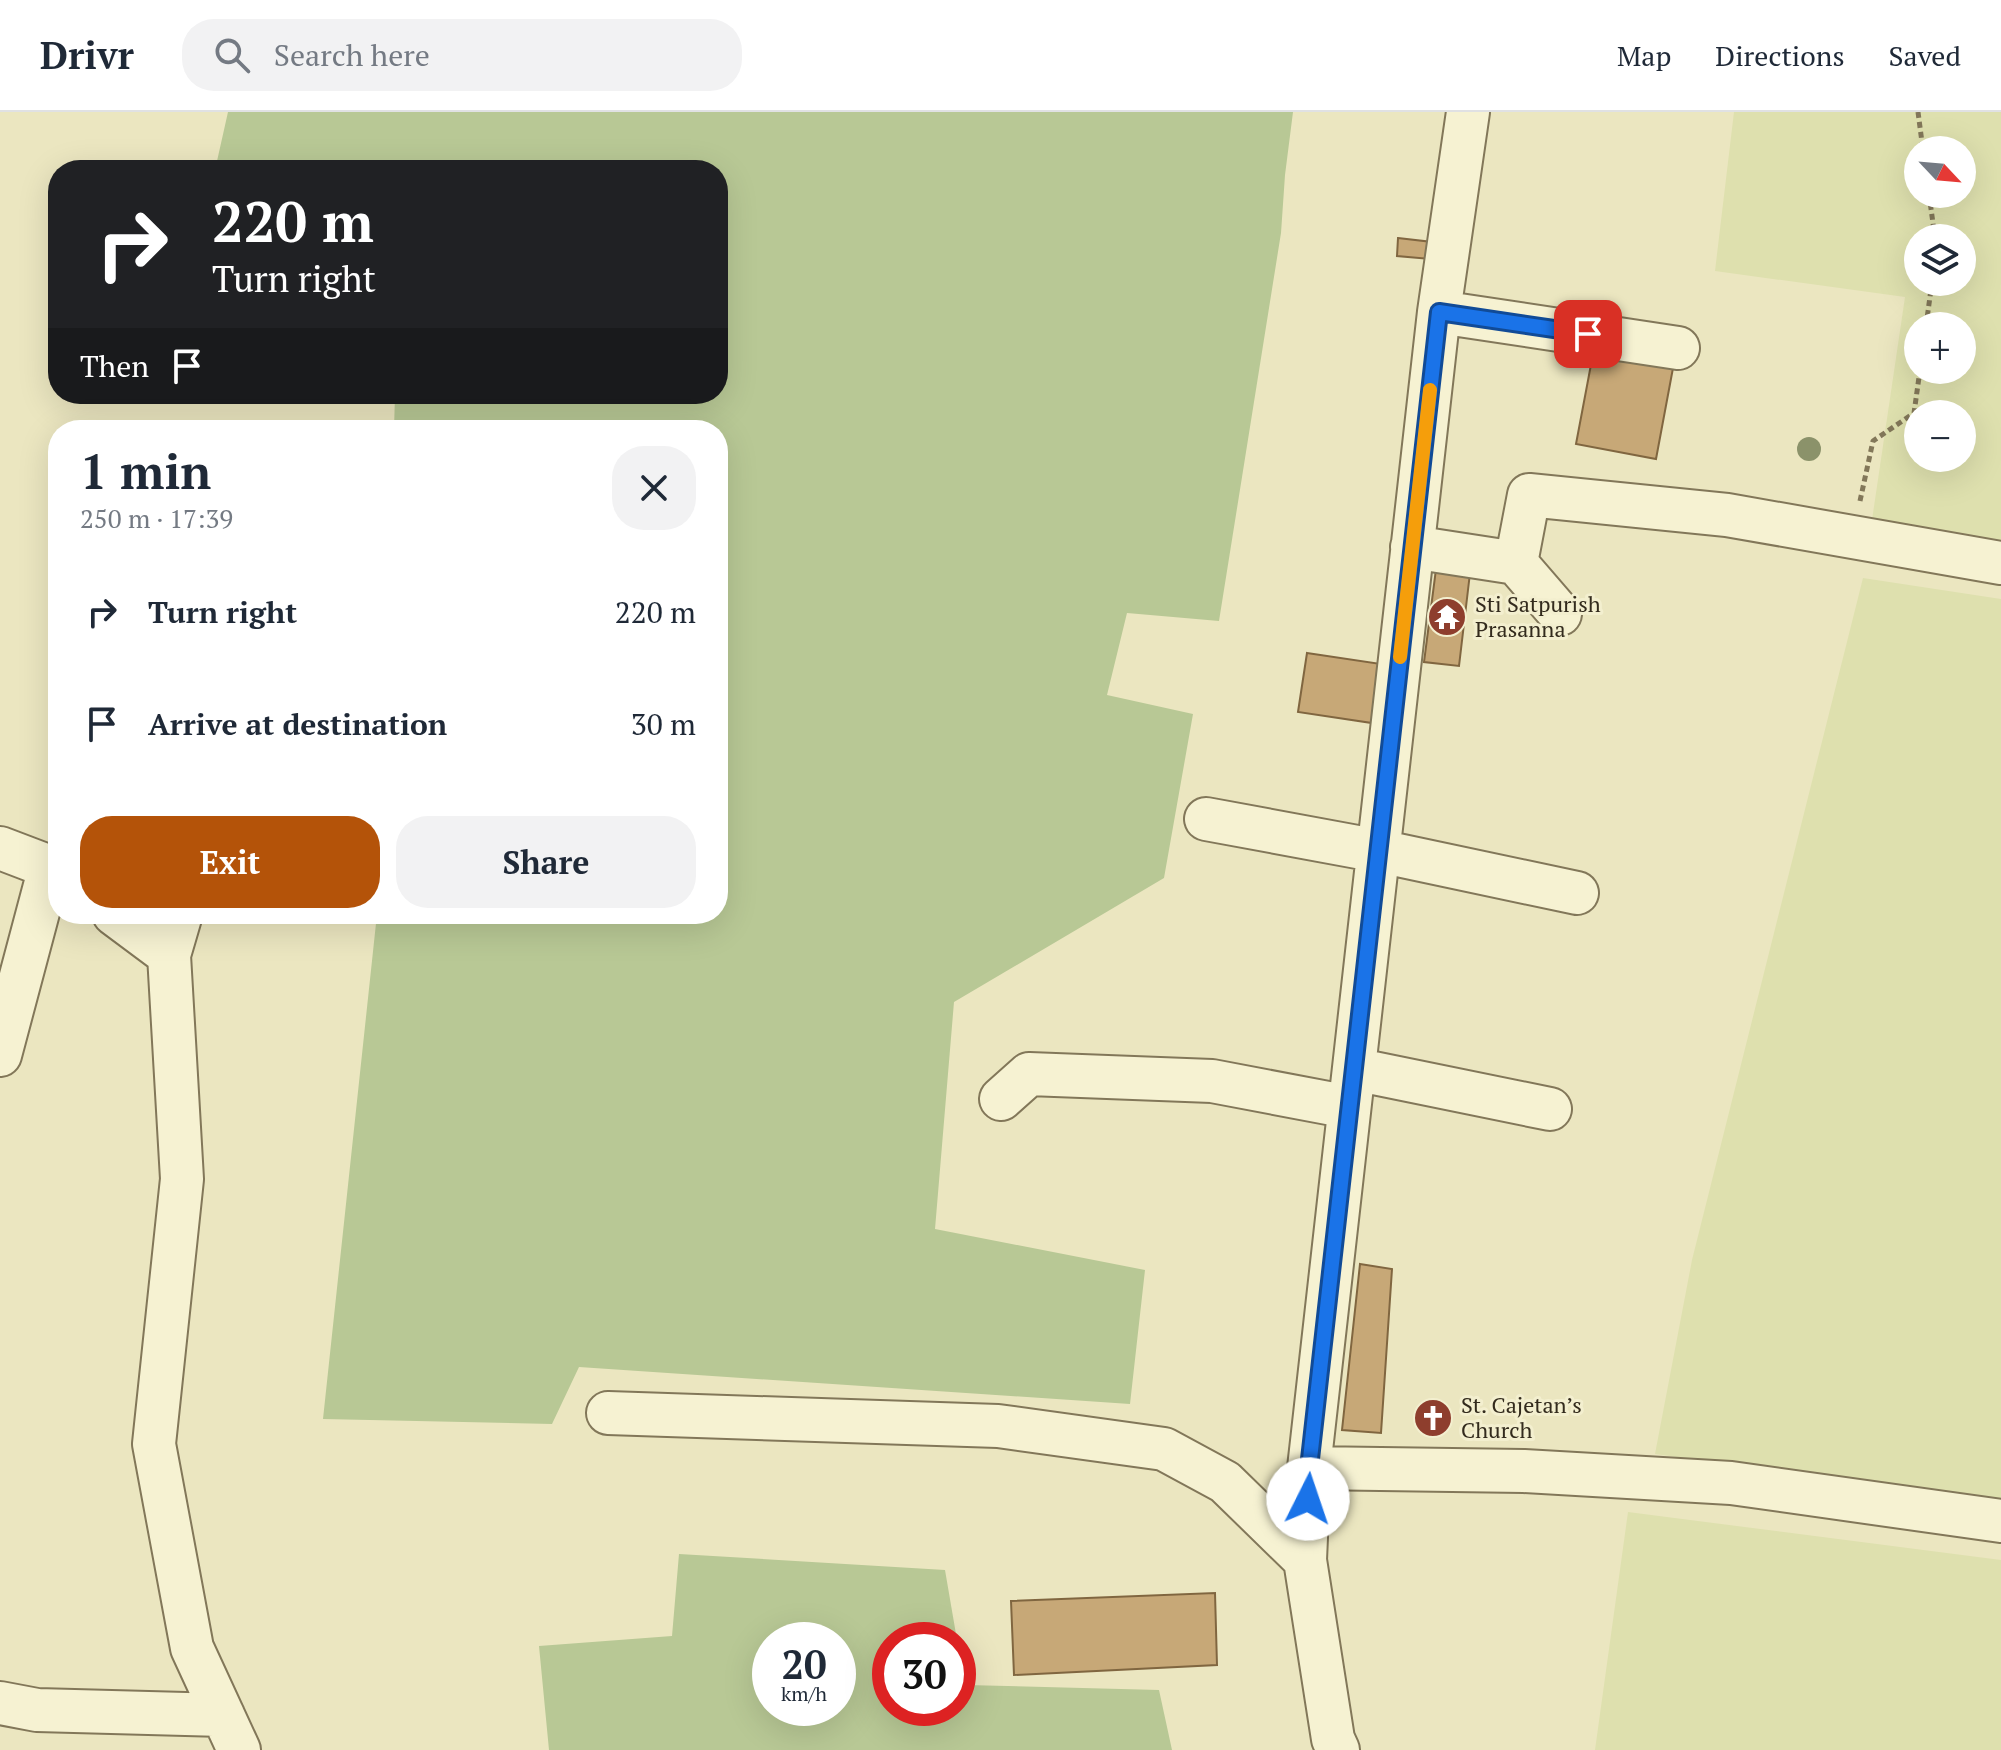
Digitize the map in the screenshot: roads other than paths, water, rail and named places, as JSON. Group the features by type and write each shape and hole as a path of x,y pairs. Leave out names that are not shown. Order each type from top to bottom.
{"street":[{"path":"1338,1750 1333,1739 1305,1560 1309,1468 1439,312 1468,112"},
{"path":"1439,312 1678,348"},
{"path":"1516,563 1529,495 1727,515 2001,563"},
{"path":"1412,547 1516,563 1560,614"},
{"path":"1206,819 1379,851 1577,893"},
{"path":"0,848 48,868"},
{"path":"0,1055 48,891"},
{"path":"127,924 169,955"},
{"path":"178,924 169,955 182,1179 154,1444 192,1648 231,1733"},
{"path":"1001,1099 1029,1074 1352,1088 1550,1109"},
{"path":"608,1413 998,1426 1164,1449 1225,1482 1305,1560"},
{"path":"1309,1468 1524,1471 1731,1483 2001,1521"},
{"path":"0,1703 231,1733"}],"place":[{"name":"Sti Satpurish Prasanna","path":"1447,617"},
{"name":"St. Cajetan’s Church","path":"1433,1418"}]}
